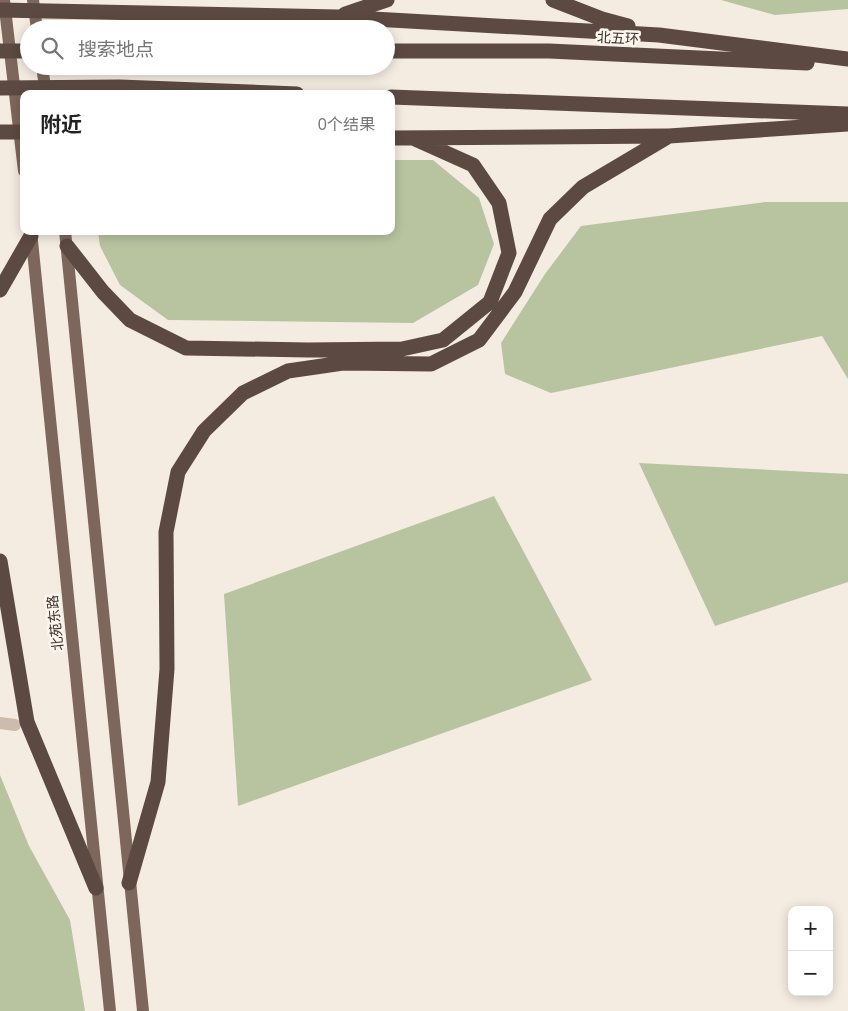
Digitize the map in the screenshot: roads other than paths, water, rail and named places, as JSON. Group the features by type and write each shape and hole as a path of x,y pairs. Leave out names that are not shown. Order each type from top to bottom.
{"highway":[{"path":"338,17 387,0"},
{"path":"553,0 602,19 659,35"},
{"path":"0,10 338,17 392,20"},
{"path":"395,20 659,35 848,60"},
{"path":"0,51 20,51"},
{"name":"北五环","path":"395,51 549,51 848,65"},
{"path":"0,88 120,87 196,90"},
{"path":"395,97 848,114"},
{"path":"395,138 669,136 848,124"},
{"path":"0,132 20,132"},
{"path":"129,883 158,782 167,669 166,532 178,472 204,431 243,392 288,371 342,363 432,364 479,340 515,292 550,219 584,187 669,136"},
{"path":"66,238 103,292 130,320 186,348 402,349 443,340 490,302 508,253 499,203 473,165 415,139"},
{"path":"0,290 30,235"},
{"path":"0,561 27,722 96,888"}],"main road":[{"path":"4,0 20,137"},
{"path":"33,0 36,20"},
{"path":"43,75 45,90"},
{"name":"北苑东路","path":"31,235 110,1011"},
{"path":"66,238 143,1011"}],"street":[{"path":"0,723 15,725"}]}
